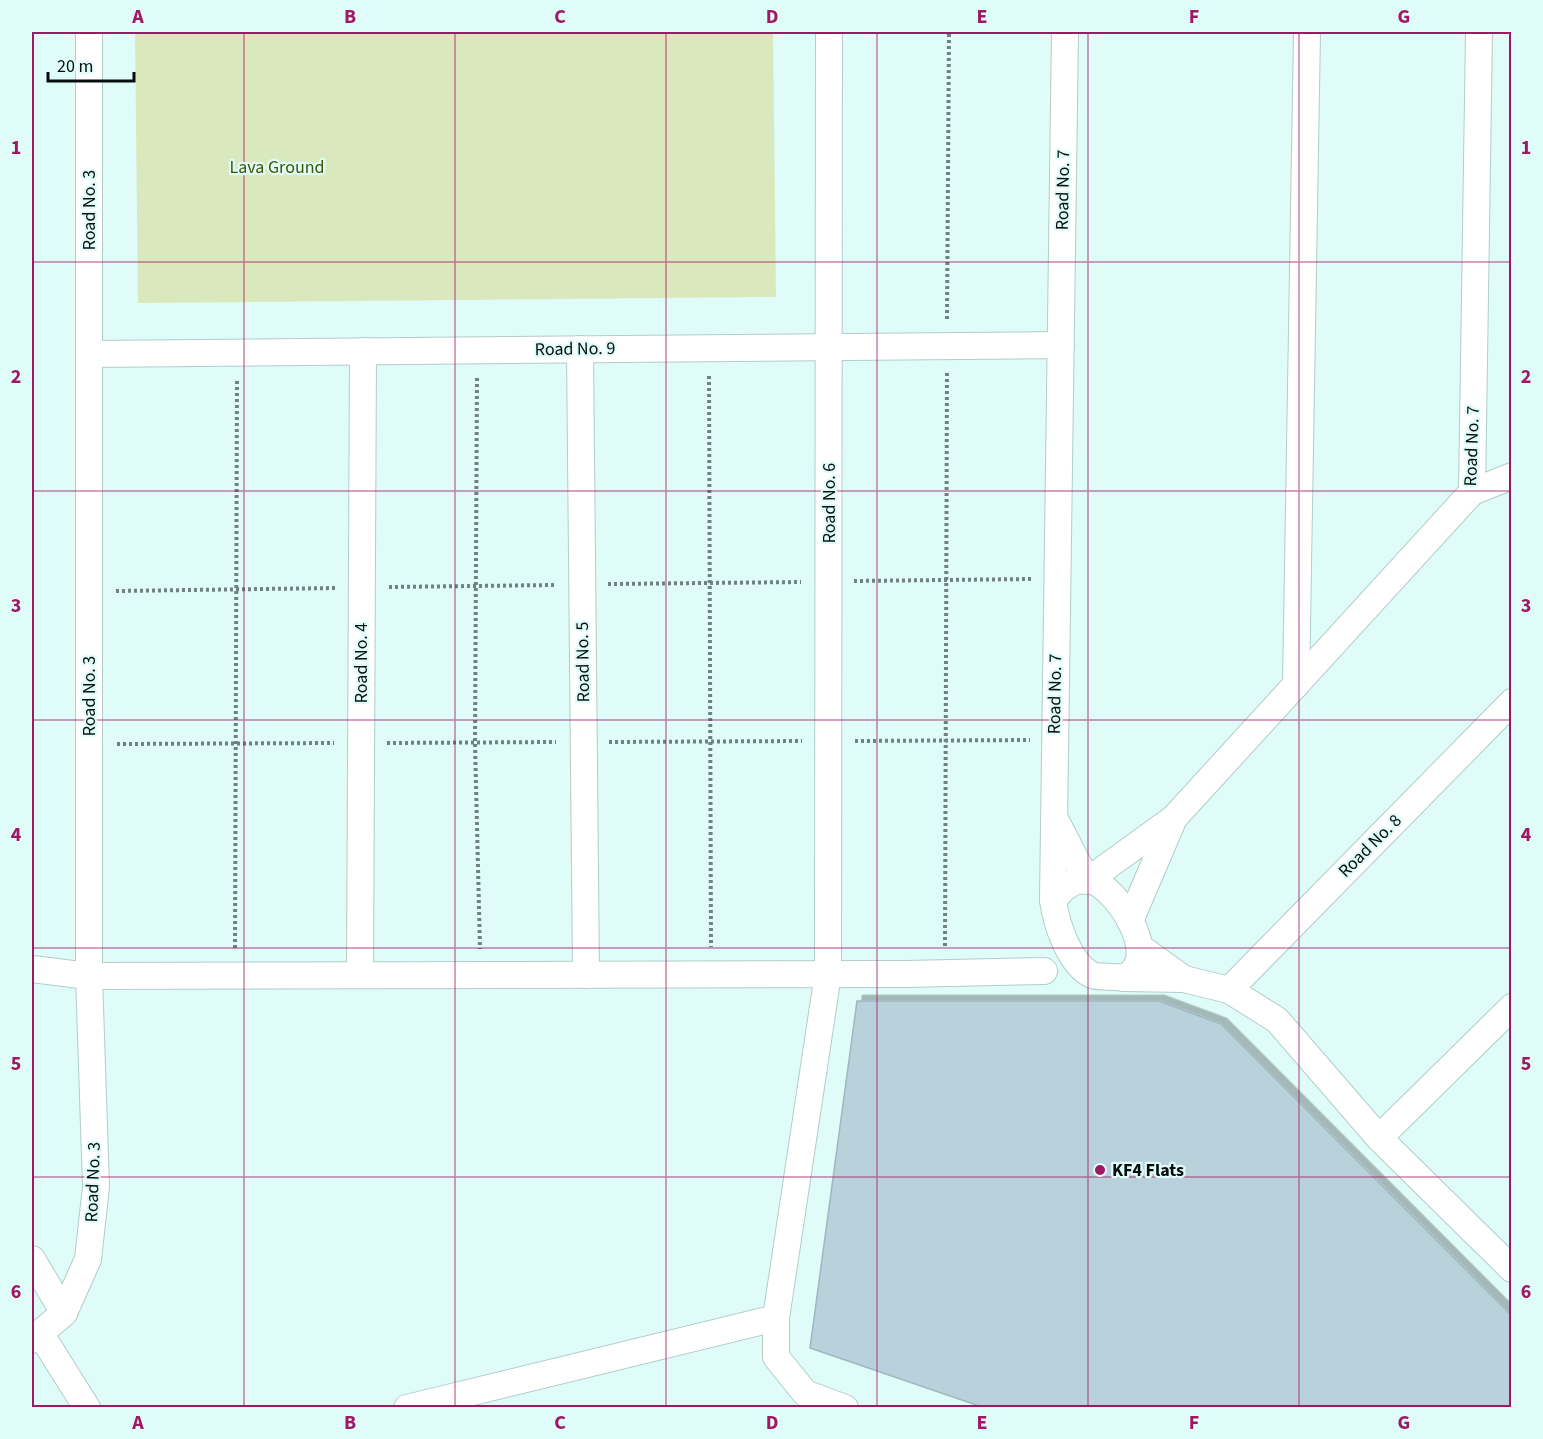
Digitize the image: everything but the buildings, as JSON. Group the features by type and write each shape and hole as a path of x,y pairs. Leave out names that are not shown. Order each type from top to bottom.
{"street":[{"name":"Road No. 3","path":"36,1337 64,1313 88,1259 96,1187 89,976 89,32"},
{"name":"Road No. 6","path":"829,32 828,974 776,1318 776,1357 805,1393 845,1407"},
{"name":"Road No. 7","path":"1053,900 1065,32"},
{"path":"1296,686 1307,32"},
{"name":"Road No. 7","path":"1174,818 1472,492 1479,32"},
{"name":"Road No. 9","path":"89,354 1061,345"},
{"name":"Road No. 5","path":"580,349 586,975"},
{"name":"Road No. 4","path":"360,975 363,351"},
{"path":"1472,492 1512,476"},
{"name":"Road No. 8","path":"1228,990 1512,702"},
{"path":"1053,816 1087,881 1174,818"},
{"path":"1130,921 1174,818"},
{"path":"1093,975 1081,964 1060,933 1053,900 1064,888 1075,881 1093,881 1110,893 1130,921 1141,948 1184,979"},
{"path":"1044,971 1060,933"},
{"path":"1123,978 1134,971 1141,948"},
{"path":"32,969 89,976 711,975 1044,971 1123,978 1184,979 1228,990 1277,1020 1379,1138 1512,1269"},
{"path":"1379,1138 1512,1007"},
{"path":"32,1259 64,1313"},
{"path":"407,1407 776,1318"},
{"path":"36,1337 87,1407"}],"path":[{"path":"945,973 949,32"},
{"path":"708,348 711,975"},
{"path":"477,350 475,743 480,975"},
{"path":"234,976 237,352"}],"green space":[{"name":"Lava Ground","path":"135,32 773,32 776,297 138,303"}],"place":[{"name":"KF4 Flats","path":"1100,1170"}]}
